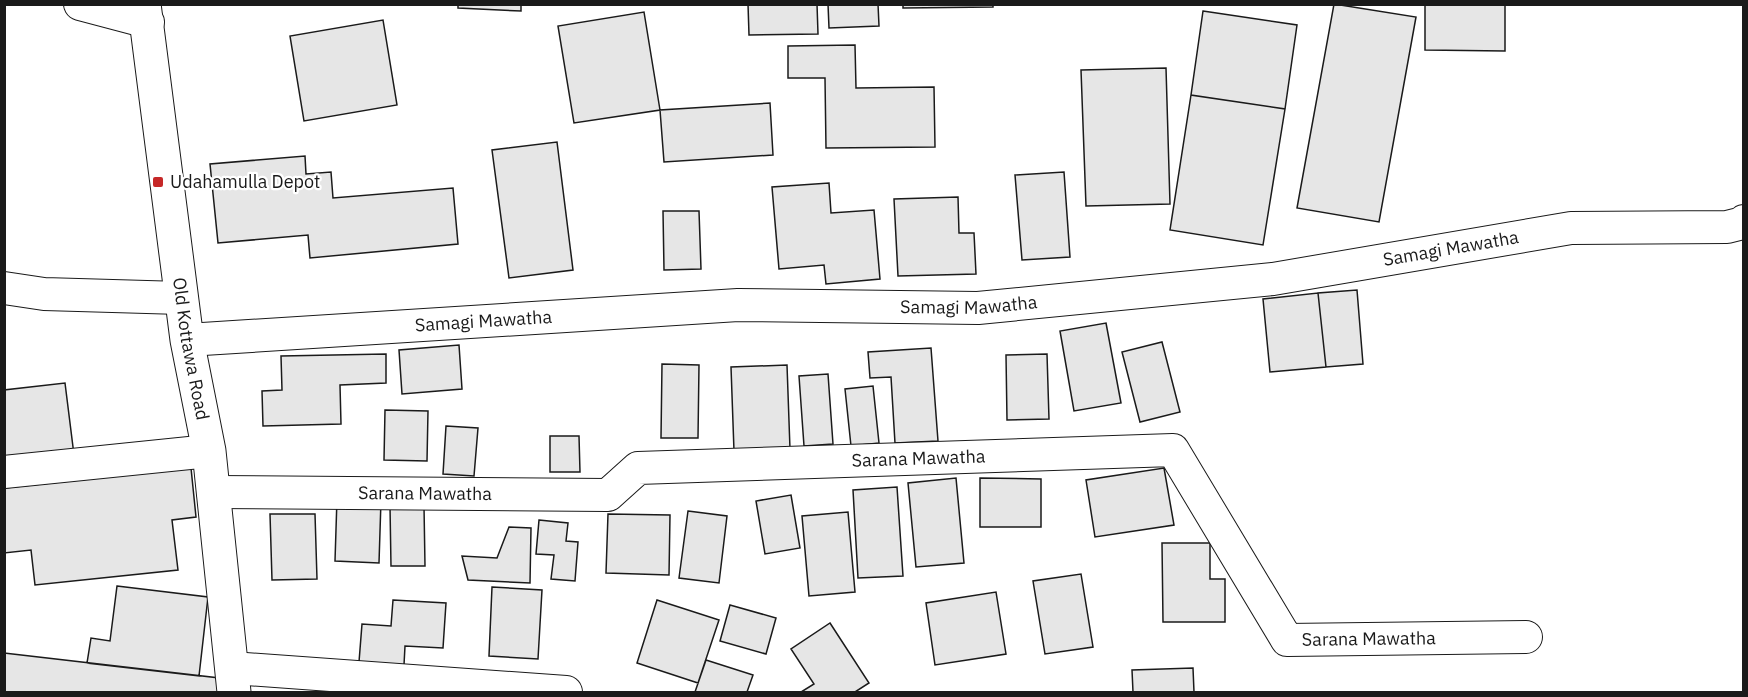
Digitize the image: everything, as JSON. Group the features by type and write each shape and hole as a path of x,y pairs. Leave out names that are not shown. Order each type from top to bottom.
{"main road":[{"name":"Old Kottawa Road","path":"146,13 187,340 209,452 233,680"}],"street":[{"path":"80,4 146,13"},
{"name":"Samagi Mawatha","path":"187,340 738,305 978,308 1273,279 1571,228 1727,227 1743,221"},
{"path":"4,288 44,294 181,298"},
{"name":"Sarana Mawatha","path":"213,492 608,495 638,468 1173,450 1287,640 1526,637"},
{"path":"4,472 209,452"},
{"path":"233,680 566,693"}],"building":[{"path":"458,4 521,4 521,11 458,8"},
{"path":"748,4 817,4 818,34 749,35"},
{"path":"828,4 878,4 879,26 829,28"},
{"path":"903,4 993,4 993,7 903,8"},
{"path":"1334,4 1416,17 1379,222 1297,208"},
{"path":"1425,4 1505,4 1505,51 1425,50"},
{"path":"1203,11 1297,25 1285,109 1191,95"},
{"path":"644,12 660,110 574,123 558,26"},
{"path":"383,20 397,105 304,121 290,36"},
{"path":"855,45 856,88 934,87 935,147 826,148 825,78 788,78 788,46"},
{"path":"1166,68 1170,204 1086,206 1081,70"},
{"path":"1191,95 1285,109 1263,245 1170,230"},
{"path":"770,103 773,155 664,162 660,110"},
{"path":"557,142 573,270 509,278 492,150"},
{"path":"305,156 306,174 331,172 333,198 453,188 458,244 310,258 308,235 218,243 210,164"},
{"path":"1064,172 1070,257 1022,260 1015,175"},
{"path":"829,183 831,213 874,210 880,279 826,284 824,265 779,269 772,187"},
{"path":"958,197 959,233 974,233 976,274 898,276 894,199"},
{"path":"663,211 699,211 701,269 664,270"},
{"path":"1357,290 1363,364 1326,367 1318,293"},
{"path":"1318,293 1326,367 1270,372 1263,299"},
{"path":"1106,323 1121,403 1074,411 1060,331"},
{"path":"1162,342 1180,412 1140,422 1122,352"},
{"path":"459,345 462,389 402,394 399,350"},
{"path":"931,348 938,441 895,443 891,377 870,378 868,352"},
{"path":"386,354 386,383 340,385 341,424 263,426 262,391 282,390 281,356"},
{"path":"1047,354 1049,419 1007,420 1006,355"},
{"path":"662,364 699,365 698,438 661,438"},
{"path":"787,365 790,449 734,451 731,367"},
{"path":"828,374 833,444 804,446 799,376"},
{"path":"65,383 74,455 4,462 4,390"},
{"path":"873,386 879,443 851,446 845,389"},
{"path":"385,410 428,411 427,461 384,460"},
{"path":"446,426 478,428 474,476 443,474"},
{"path":"550,436 579,436 580,472 550,472"},
{"path":"191,468 196,517 172,520 178,570 35,585 31,550 4,553 4,488"},
{"path":"1164,468 1174,525 1095,537 1086,480"},
{"path":"956,478 964,563 916,567 908,483"},
{"path":"980,478 1041,479 1041,527 980,527"},
{"path":"897,487 903,576 858,578 853,490"},
{"path":"791,495 800,548 765,554 756,501"},
{"path":"337,498 381,500 379,563 335,561"},
{"path":"390,506 424,506 425,566 391,566"},
{"path":"688,511 727,516 719,583 679,578"},
{"path":"848,512 855,592 809,596 802,516"},
{"path":"270,514 315,514 317,579 272,580"},
{"path":"608,514 670,515 669,575 606,573"},
{"path":"539,520 568,523 566,541 578,542 575,581 551,579 554,555 536,554"},
{"path":"509,527 531,528 530,583 468,580 462,556 497,558"},
{"path":"1162,543 1210,543 1210,579 1225,579 1225,622 1163,622"},
{"path":"1081,574 1093,647 1045,654 1033,581"},
{"path":"117,586 208,597 199,676 87,663 91,638 110,641"},
{"path":"492,587 542,590 538,659 489,656"},
{"path":"996,592 1006,654 935,665 926,603"},
{"path":"393,600 446,603 443,648 405,646 404,665 359,662 362,624 391,626"},
{"path":"657,600 719,620 698,683 637,663"},
{"path":"730,605 776,618 766,654 720,641"},
{"path":"830,623 869,683 855,692 801,692 814,684 791,649"},
{"path":"4,653 228,679 227,692 4,692"},
{"path":"706,660 753,675 747,692 695,692"},
{"path":"1193,668 1194,692 1133,692 1132,670"}],"place":[{"name":"Udahamulla Depot","path":"158,182"}]}
